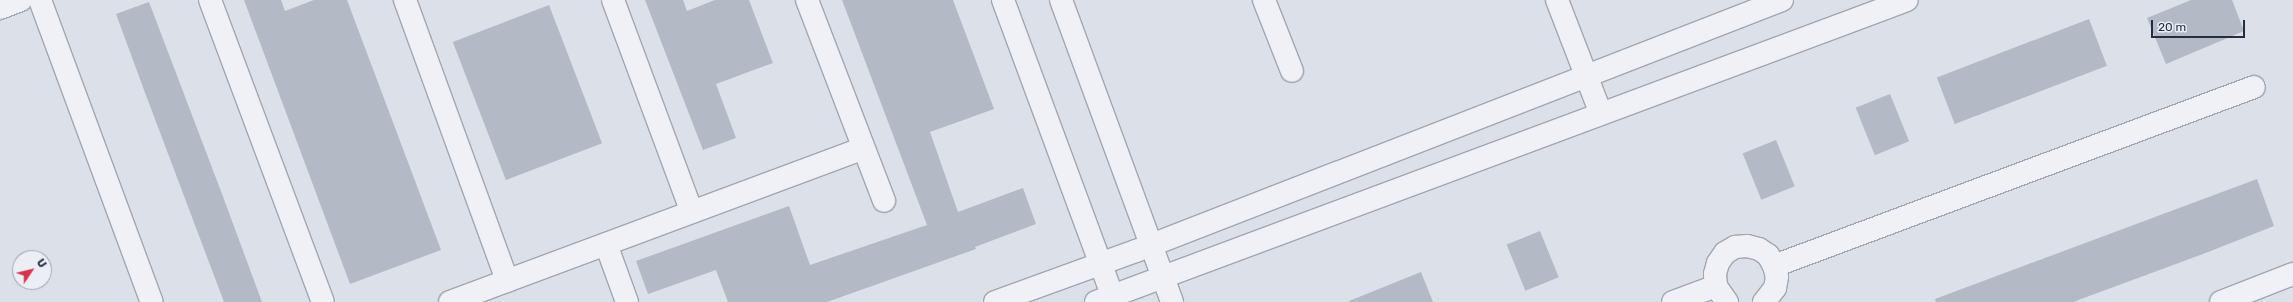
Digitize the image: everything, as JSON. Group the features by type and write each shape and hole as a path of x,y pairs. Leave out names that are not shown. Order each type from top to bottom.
{"street":[{"path":"0,8 21,0"},
{"path":"40,0 152,302"},
{"path":"210,0 323,302"},
{"path":"405,0 507,281"},
{"path":"613,0 692,212"},
{"path":"807,0 862,149 884,201"},
{"path":"1003,0 1105,261 1112,298 1156,280 1907,0"},
{"path":"1061,0 1143,247 1156,280 1172,302"},
{"path":"1264,0 1292,71"},
{"path":"1557,0 1601,114"},
{"path":"995,302 1143,247 1782,0"},
{"path":"1774,266 2254,87"},
{"path":"450,302 862,149"},
{"path":"606,244 627,302"},
{"path":"1673,302 1722,294 1714,274 1718,263 1725,253 1735,247 1747,246 1759,249 1768,256 1774,266 1773,297"},
{"path":"2221,302 2293,274"}],"building":[{"path":"244,0 281,0 285,11 314,0 347,0 441,250 350,284"},
{"path":"645,0 683,0 687,11 715,0 749,0 773,63 716,84 736,138 703,150"},
{"path":"842,0 953,0 994,109 930,132 958,212 1023,188 1036,224 975,247 976,249 827,302 728,302 716,270 648,294 636,261 789,206 810,265 927,225"},
{"path":"2191,0 2232,0 2244,31 2166,64 2147,18"},
{"path":"149,2 262,302 224,302 144,90 116,14"},
{"path":"549,5 602,143 506,180 453,42"},
{"path":"2089,19 2107,66 1955,124 1937,77"},
{"path":"1890,94 1909,141 1875,155 1856,108"},
{"path":"1776,140 1795,186 1761,200 1743,153"},
{"path":"2257,179 2274,226 2203,254 2073,302 1936,302 1935,299"},
{"path":"1540,231 1559,277 1525,291 1507,244"},
{"path":"1421,272 1433,302 1349,302 1349,301"}]}
